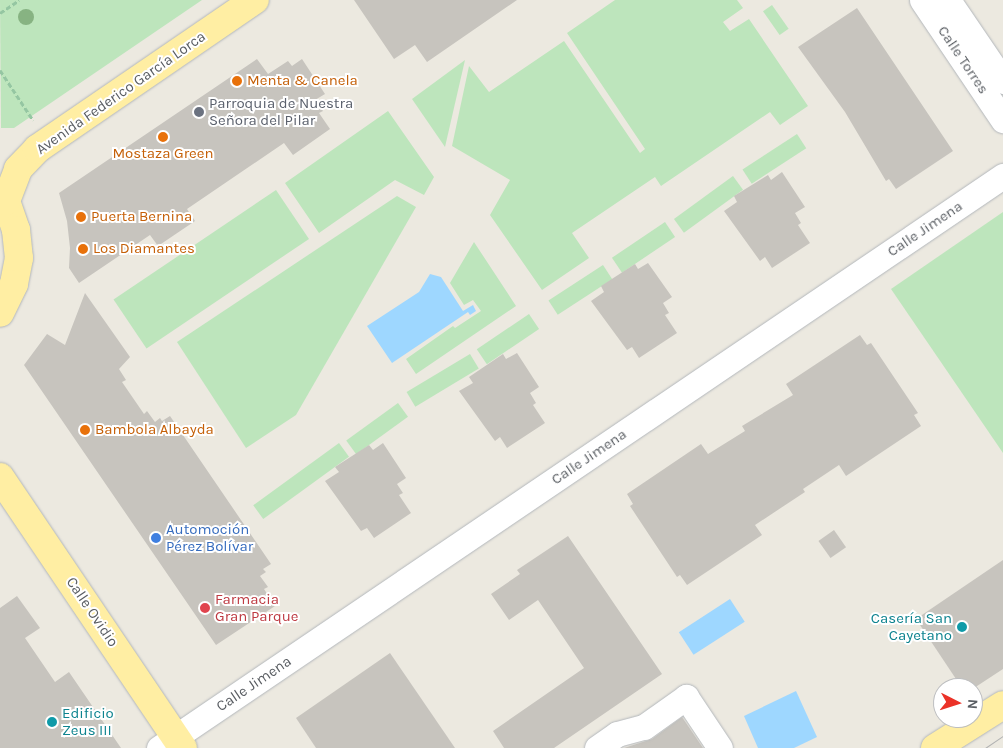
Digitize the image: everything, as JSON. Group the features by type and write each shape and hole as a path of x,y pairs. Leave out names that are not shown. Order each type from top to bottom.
{"main road":[{"name":"Avenida Federico García Lorca","path":"3,197 18,170 36,149 255,0"},
{"path":"0,313 14,284 19,258 16,230 3,197"},
{"name":"Calle Ovidio","path":"0,476 173,744"},
{"path":"935,748 1003,705"}],"street":[{"name":"Calle Torres","path":"922,0 1003,120"},
{"name":"Calle Torres","path":"948,0 1003,80"},
{"name":"Calle Jimena","path":"173,744 1003,176"},
{"path":"597,748 617,734 644,727 686,698 720,748"}],"path":[{"path":"0,13 19,0"},
{"path":"0,70 34,121"}],"green space":[{"path":"0,0 202,0 14,128 1,128"},
{"path":"615,0 737,0 743,8 723,22 730,31 749,19 808,106 780,125 770,112 661,186 655,177 572,233 589,258 542,290 490,215 510,180 452,146 469,66 489,92 564,41 640,153 645,149 567,33"},
{"path":"772,5 789,29 780,35 763,11"},
{"path":"465,60 445,147 412,99"},
{"path":"388,111 434,177 424,195 395,180 319,233 285,183"},
{"path":"797,134 806,148 752,184 742,169"},
{"path":"733,176 743,190 684,233 674,219"},
{"path":"276,190 309,239 147,349 114,300"},
{"path":"397,196 416,207 296,415 246,448 177,342"},
{"path":"1003,212 1003,453 891,289"},
{"path":"665,222 675,237 622,273 612,258"},
{"path":"474,242 516,306 416,374 406,359 453,326 455,328 481,311 473,300 464,305 450,283"},
{"path":"603,265 612,279 558,315 548,300"},
{"path":"529,314 539,329 487,364 477,349"},
{"path":"470,354 479,369 415,407 407,392"},
{"path":"398,403 408,417 356,454 346,441"},
{"path":"339,443 349,457 263,519 253,505"}],"water":[{"path":"430,274 441,277 463,311 473,305 476,311 470,315 468,312 392,363 367,326 419,292"},
{"path":"730,599 745,622 694,655 679,632"},
{"path":"796,691 817,737 794,748 758,748 744,716"}],"building":[{"path":"354,0 517,0 427,62 415,45 394,59"},
{"path":"857,8 953,151 896,189 889,179 886,181 845,112 798,47"},
{"path":"257,59 268,74 288,61 292,66 302,59 325,94 315,100 323,111 319,113 330,129 293,155 284,143 187,209 195,221 158,246 150,235 79,283 69,268 70,248 67,221 59,193"},
{"path":"782,172 805,207 795,213 801,223 798,225 810,243 772,268 765,257 760,261 724,211 737,202 734,196 768,175 771,180"},
{"path":"648,263 672,297 663,303 669,313 665,315 677,333 639,358 632,347 627,350 591,301 604,292 601,286 635,264 638,269"},
{"path":"85,293 130,357 119,369 126,380 122,382 144,414 147,411 155,422 160,418 162,421 170,416 271,564 263,569 266,572 260,576 268,587 264,589 275,606 216,645 24,365 47,334 65,345"},
{"path":"860,335 867,345 871,343 918,413 914,415 921,426 846,476 839,465 803,489 805,492 755,525 762,535 687,585 680,575 677,577 630,506 633,504 627,494 701,444 708,454 745,431 742,426 793,395 786,384"},
{"path":"517,353 539,387 530,393 536,403 533,405 545,423 507,448 500,437 495,441 459,391 473,383 469,377 503,354 506,359"},
{"path":"383,443 406,478 397,484 403,493 399,495 411,513 374,538 367,528 361,531 325,481 339,472 335,467 369,445 373,450"},
{"path":"834,530 846,547 830,558 818,541"},
{"path":"568,536 662,674 554,748 504,748 493,731 584,668 538,600 509,620 491,594 520,574 517,570"},
{"name":"Casería San Cayetano","path":"1003,560 1003,669 983,682 983,678 955,678 916,619"},
{"name":"Edificio Zeus III","path":"17,596 40,628 25,638 55,682 69,672 121,748 0,748 0,608"},
{"path":"390,653 455,748 316,748 296,718"},
{"path":"682,717 703,748 624,748 652,739"}],"tram line":[{"path":"985,748 1003,736"}],"place":[{"name":"Menta & Canela","path":"237,81"},
{"name":"Parroquia de Nuestra Señora del Pilar","path":"199,112"},
{"name":"Mostaza Green","path":"163,137"},
{"name":"Puerta Bernina","path":"81,217"},
{"name":"Los Diamantes","path":"83,249"},
{"name":"Bambola Albayda","path":"85,430"},
{"name":"Automoción Pérez Bolívar","path":"156,538"},
{"name":"Farmacia Gran Parque","path":"205,608"},
{"name":"Casería San Cayetano","path":"962,627"},
{"name":"Edificio Zeus III","path":"52,722"}]}
